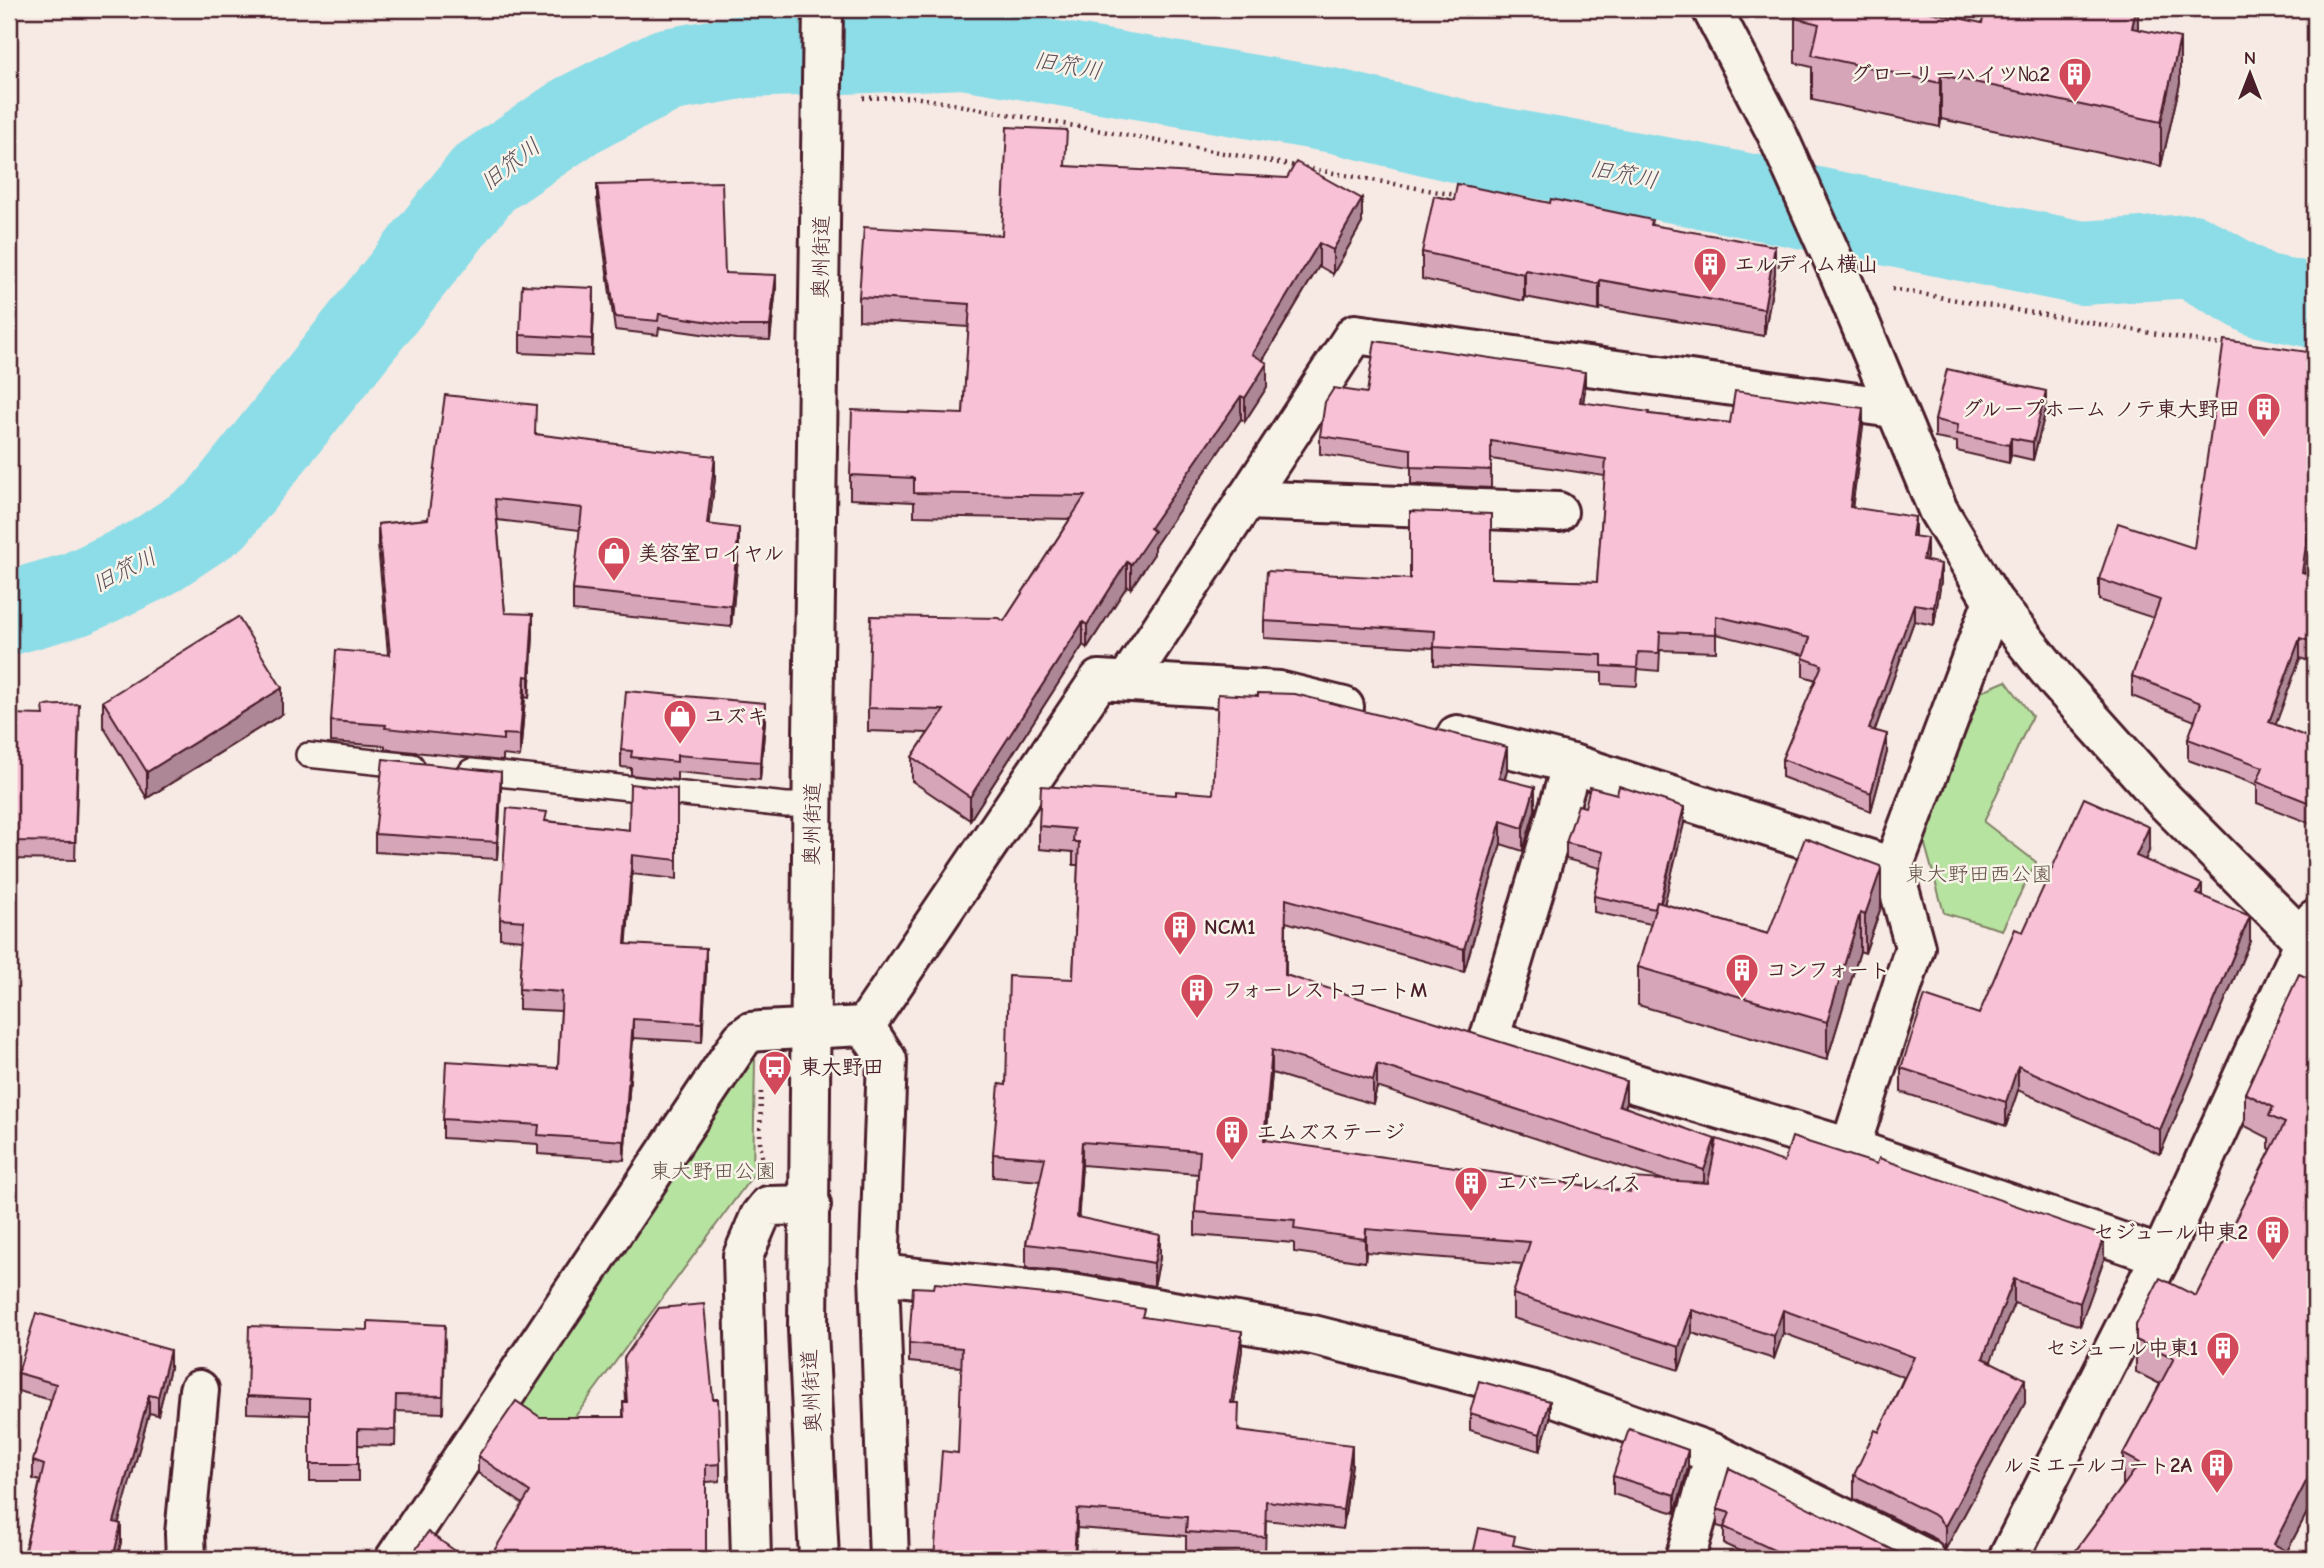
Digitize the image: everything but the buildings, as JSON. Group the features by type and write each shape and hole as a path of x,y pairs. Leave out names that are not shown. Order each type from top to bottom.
{"street":[{"name":"奥州街道","path":"819,1559 808,1330 812,805 840,93 823,9"},
{"path":"1712,9 1776,132 1840,275 1893,408 1938,510 1993,601 2059,682 2163,799 2311,937 2161,1256 2008,1559"},
{"path":"1127,681 1355,334 1893,408"},
{"path":"1245,500 1558,512"},
{"path":"1850,1148 1915,947 1893,867 1993,601"},
{"path":"865,1026 1099,680 1279,691 1372,714"},
{"path":"1425,727 1572,764 1893,867"},
{"path":"1572,764 1489,1040 1850,1148 2161,1256"},
{"path":"395,1559 742,1039 751,1032 865,1026"},
{"path":"865,1026 887,1059 879,1273 889,1559"},
{"path":"751,1559 743,1256 760,1216 768,1206 811,1205"},
{"path":"879,1273 1077,1295 1313,1335 1541,1392 1715,1454 1926,1559"},
{"path":"186,1559 185,1534 199,1390"},
{"path":"1685,1559 1715,1454"}],"lane":[{"path":"307,755 429,767"},
{"path":"456,770 812,805"}],"path":[{"path":"840,93 914,97 1464,197"},
{"path":"1767,262 1793,268"},
{"path":"1890,288 2233,347"},
{"path":"761,1091 760,1141 764,1172"}],"green space":[{"name":"東大野田西公園","path":"2006,681 2032,716 1984,822 2036,862 2002,930 1944,913 1924,841 1980,692"},
{"name":"東大野田公園","path":"747,1060 755,1060 753,1175 560,1437 511,1407"}],"waterway":[{"name":"旧笊川","path":"9,613 76,594 150,559 215,516 484,178 577,115 667,70 746,56 964,47 1335,111 1476,145 1691,184 2082,263 2191,256 2260,295 2315,306"}],"place":[{"name":"グローリーハイツ№2","path":"2075,104"},
{"name":"エルディム横山","path":"1710,294"},
{"name":"グループホーム ノテ東大野田","path":"2264,439"},
{"name":"美容室ロイヤル","path":"614,583"},
{"name":"ユズキ","path":"680,746"},
{"name":"NCM1","path":"1180,957"},
{"name":"コンフォート","path":"1742,1000"},
{"name":"フォーレストコートM","path":"1197,1020"},
{"name":"東大野田","path":"775,1097"},
{"name":"エムズステージ","path":"1232,1162"},
{"name":"エバープレイス","path":"1471,1213"},
{"name":"セジュール中東2","path":"2273,1262"},
{"name":"セジュール中東1","path":"2223,1378"},
{"name":"ルミエールコート2A","path":"2217,1495"}]}
